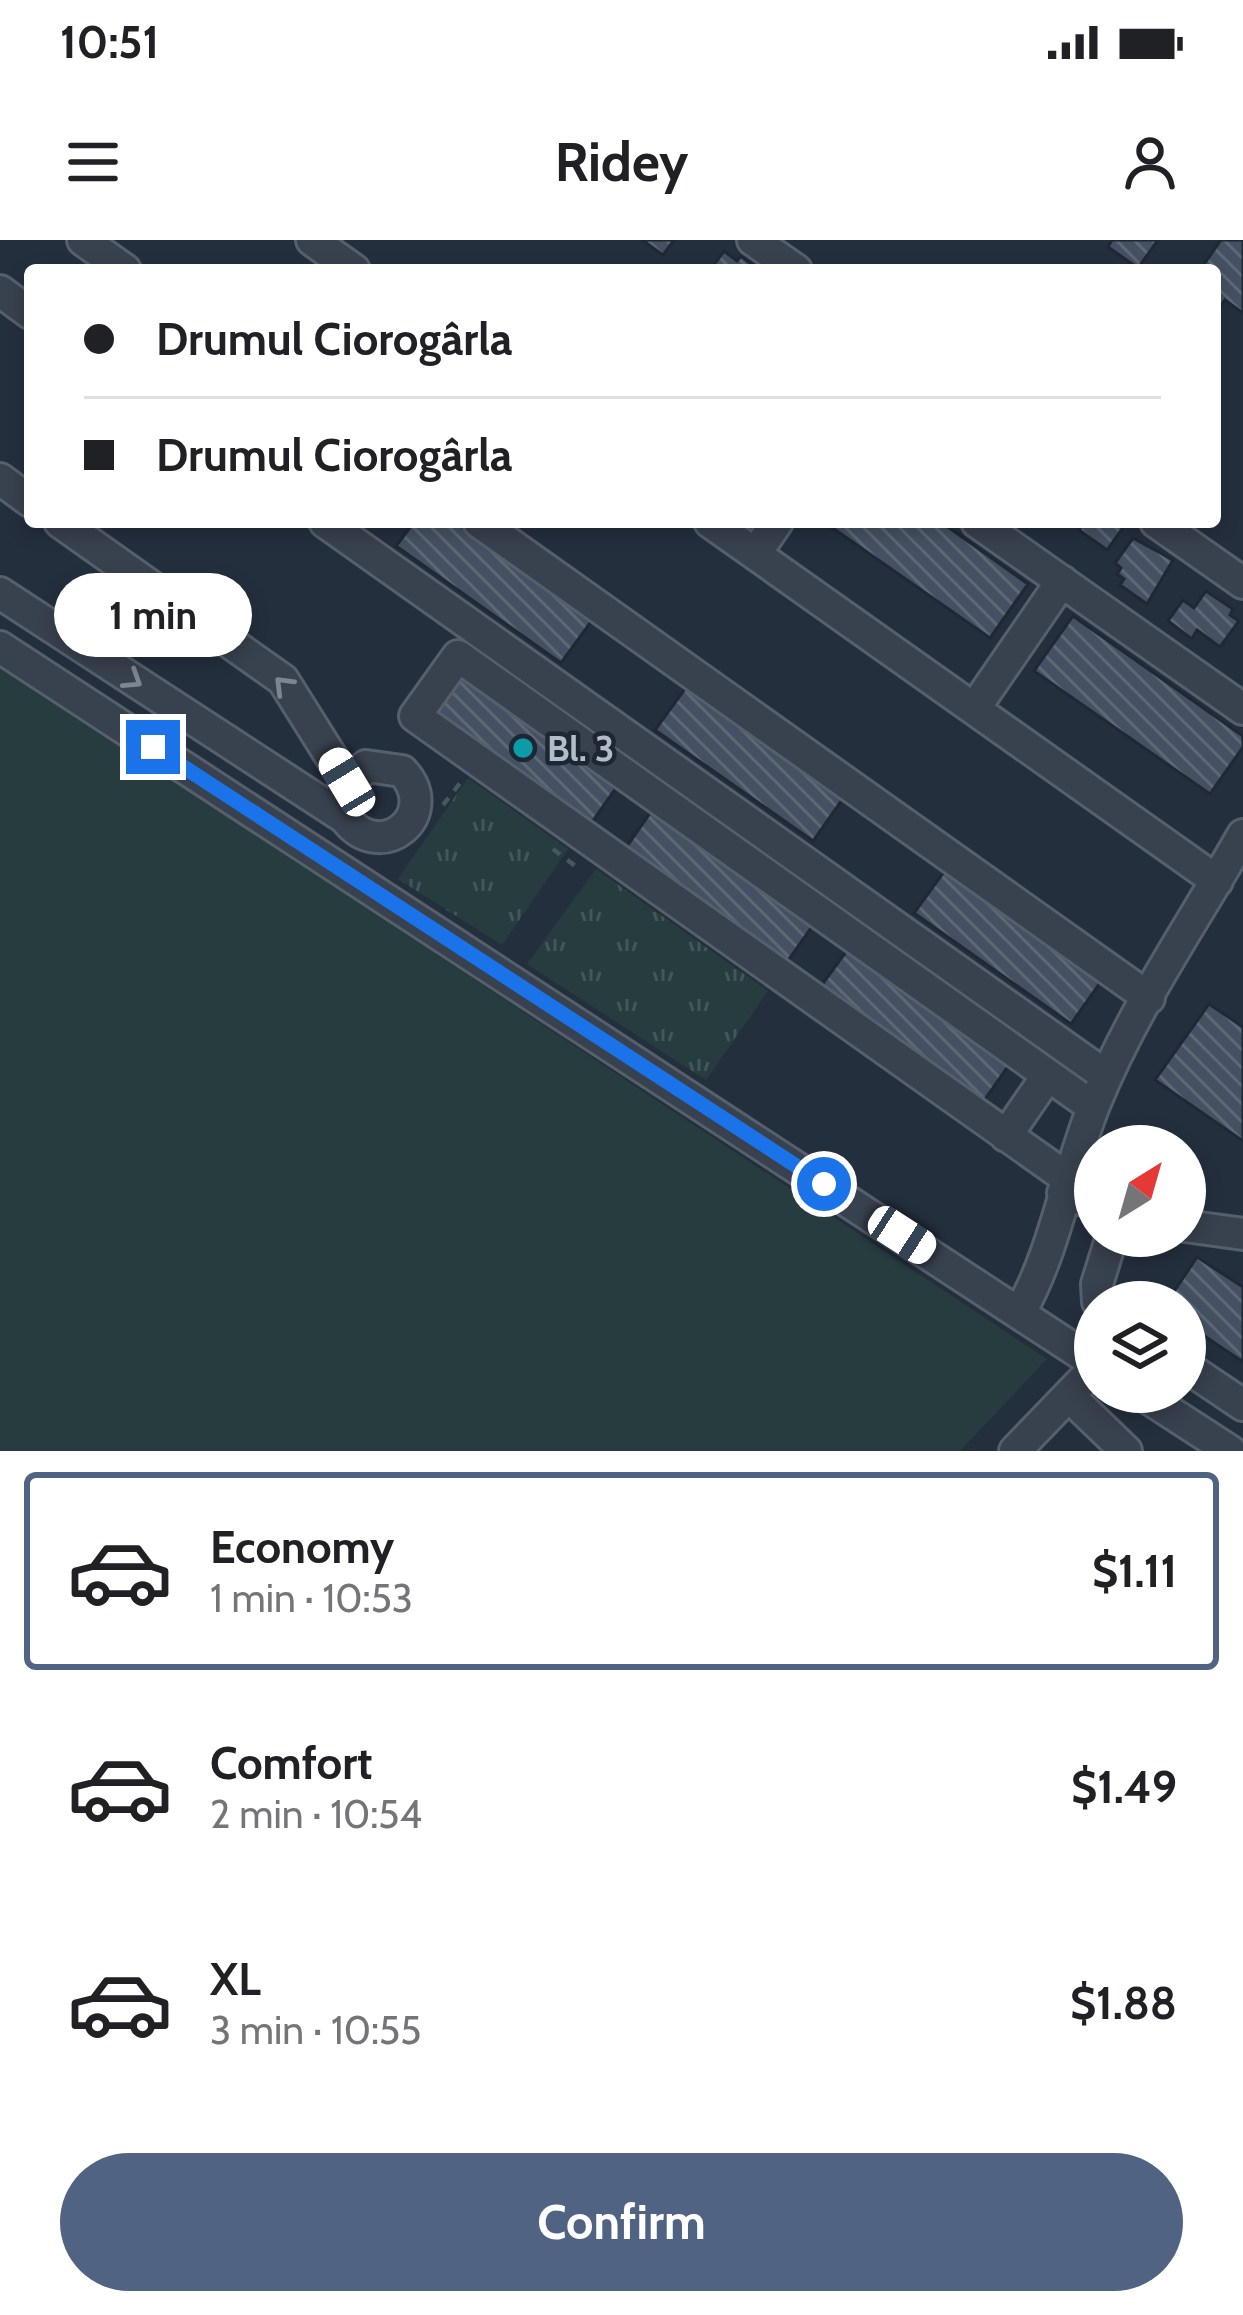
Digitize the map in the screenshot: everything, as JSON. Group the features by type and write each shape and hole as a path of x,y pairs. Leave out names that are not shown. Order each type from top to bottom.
{"street":[{"path":"83,240 117,264"},
{"path":"312,240 346,264"},
{"path":"753,240 787,264"},
{"path":"68,528 283,680 347,782"},
{"path":"333,528 1106,1076"},
{"path":"487,528 1149,998"},
{"path":"718,528 1217,881"},
{"path":"755,554 773,528"},
{"path":"986,528 1243,709"},
{"path":"1165,528 1243,583"},
{"path":"974,709 1062,581"},
{"path":"0,593 374,839 398,834 412,820 416,791 401,771 366,766 347,782 342,800 345,818"},
{"path":"0,647 1074,1351"},
{"path":"1074,1191 1006,1136 415,716 458,656 1093,1107"},
{"path":"306,847 345,818"},
{"path":"1019,1312 1038,1278 1065,1185 1106,1076 1243,835"},
{"path":"1006,1136 1048,1075"},
{"path":"1206,1229 1243,1234"},
{"path":"1206,1380 1243,1405"},
{"path":"1015,1451 1074,1390"},
{"path":"1069,1396 1108,1445"},
{"path":"1171,1413 1230,1451"}],"path":[{"path":"412,820 426,830 460,781 477,794"},
{"path":"544,843 578,868"}],"green space":[{"path":"0,665 1047,1359 960,1451 0,1451"},
{"path":"468,778 568,849 502,945 398,879"},
{"path":"596,869 768,991 706,1080 527,964"}],"building":[{"path":"642,240 674,240 663,255"},
{"path":"1112,240 1158,240 1141,264 1132,264 1108,247"},
{"path":"1221,240 1243,240 1243,313 1225,300 1221,306 1221,264 1204,264"},
{"path":"724,251 751,264 714,264"},
{"name":"Bl. 3","path":"410,528 464,528 593,619 561,663 396,546"},
{"path":"833,528 949,528 1028,584 990,638"},
{"path":"1080,528 1123,528 1107,550"},
{"path":"1133,538 1173,560 1147,604 1120,585 1124,579 1117,574 1121,568 1115,563"},
{"path":"1206,591 1233,609 1230,615 1239,621 1220,647 1197,630 1192,639 1168,621 1183,600 1194,608"},
{"path":"1073,616 1243,736 1243,747 1210,794 1034,671"},
{"name":"Bl. 3","path":"459,668 620,782 588,828 427,714"},
{"path":"687,686 844,797 813,841 655,730"},
{"path":"655,806 816,921 784,966 623,852"},
{"path":"946,869 1102,980 1071,1024 914,913"},
{"path":"851,945 1013,1059 981,1105 818,990"},
{"path":"1209,1004 1243,1027 1243,1141 1155,1080"},
{"path":"1197,1257 1243,1287 1243,1362 1206,1337 1206,1281 1181,1281"}],"place":[{"name":"Bl. 3","path":"523,748"}],"route":[{"path":"153,747 824,1184"}]}
